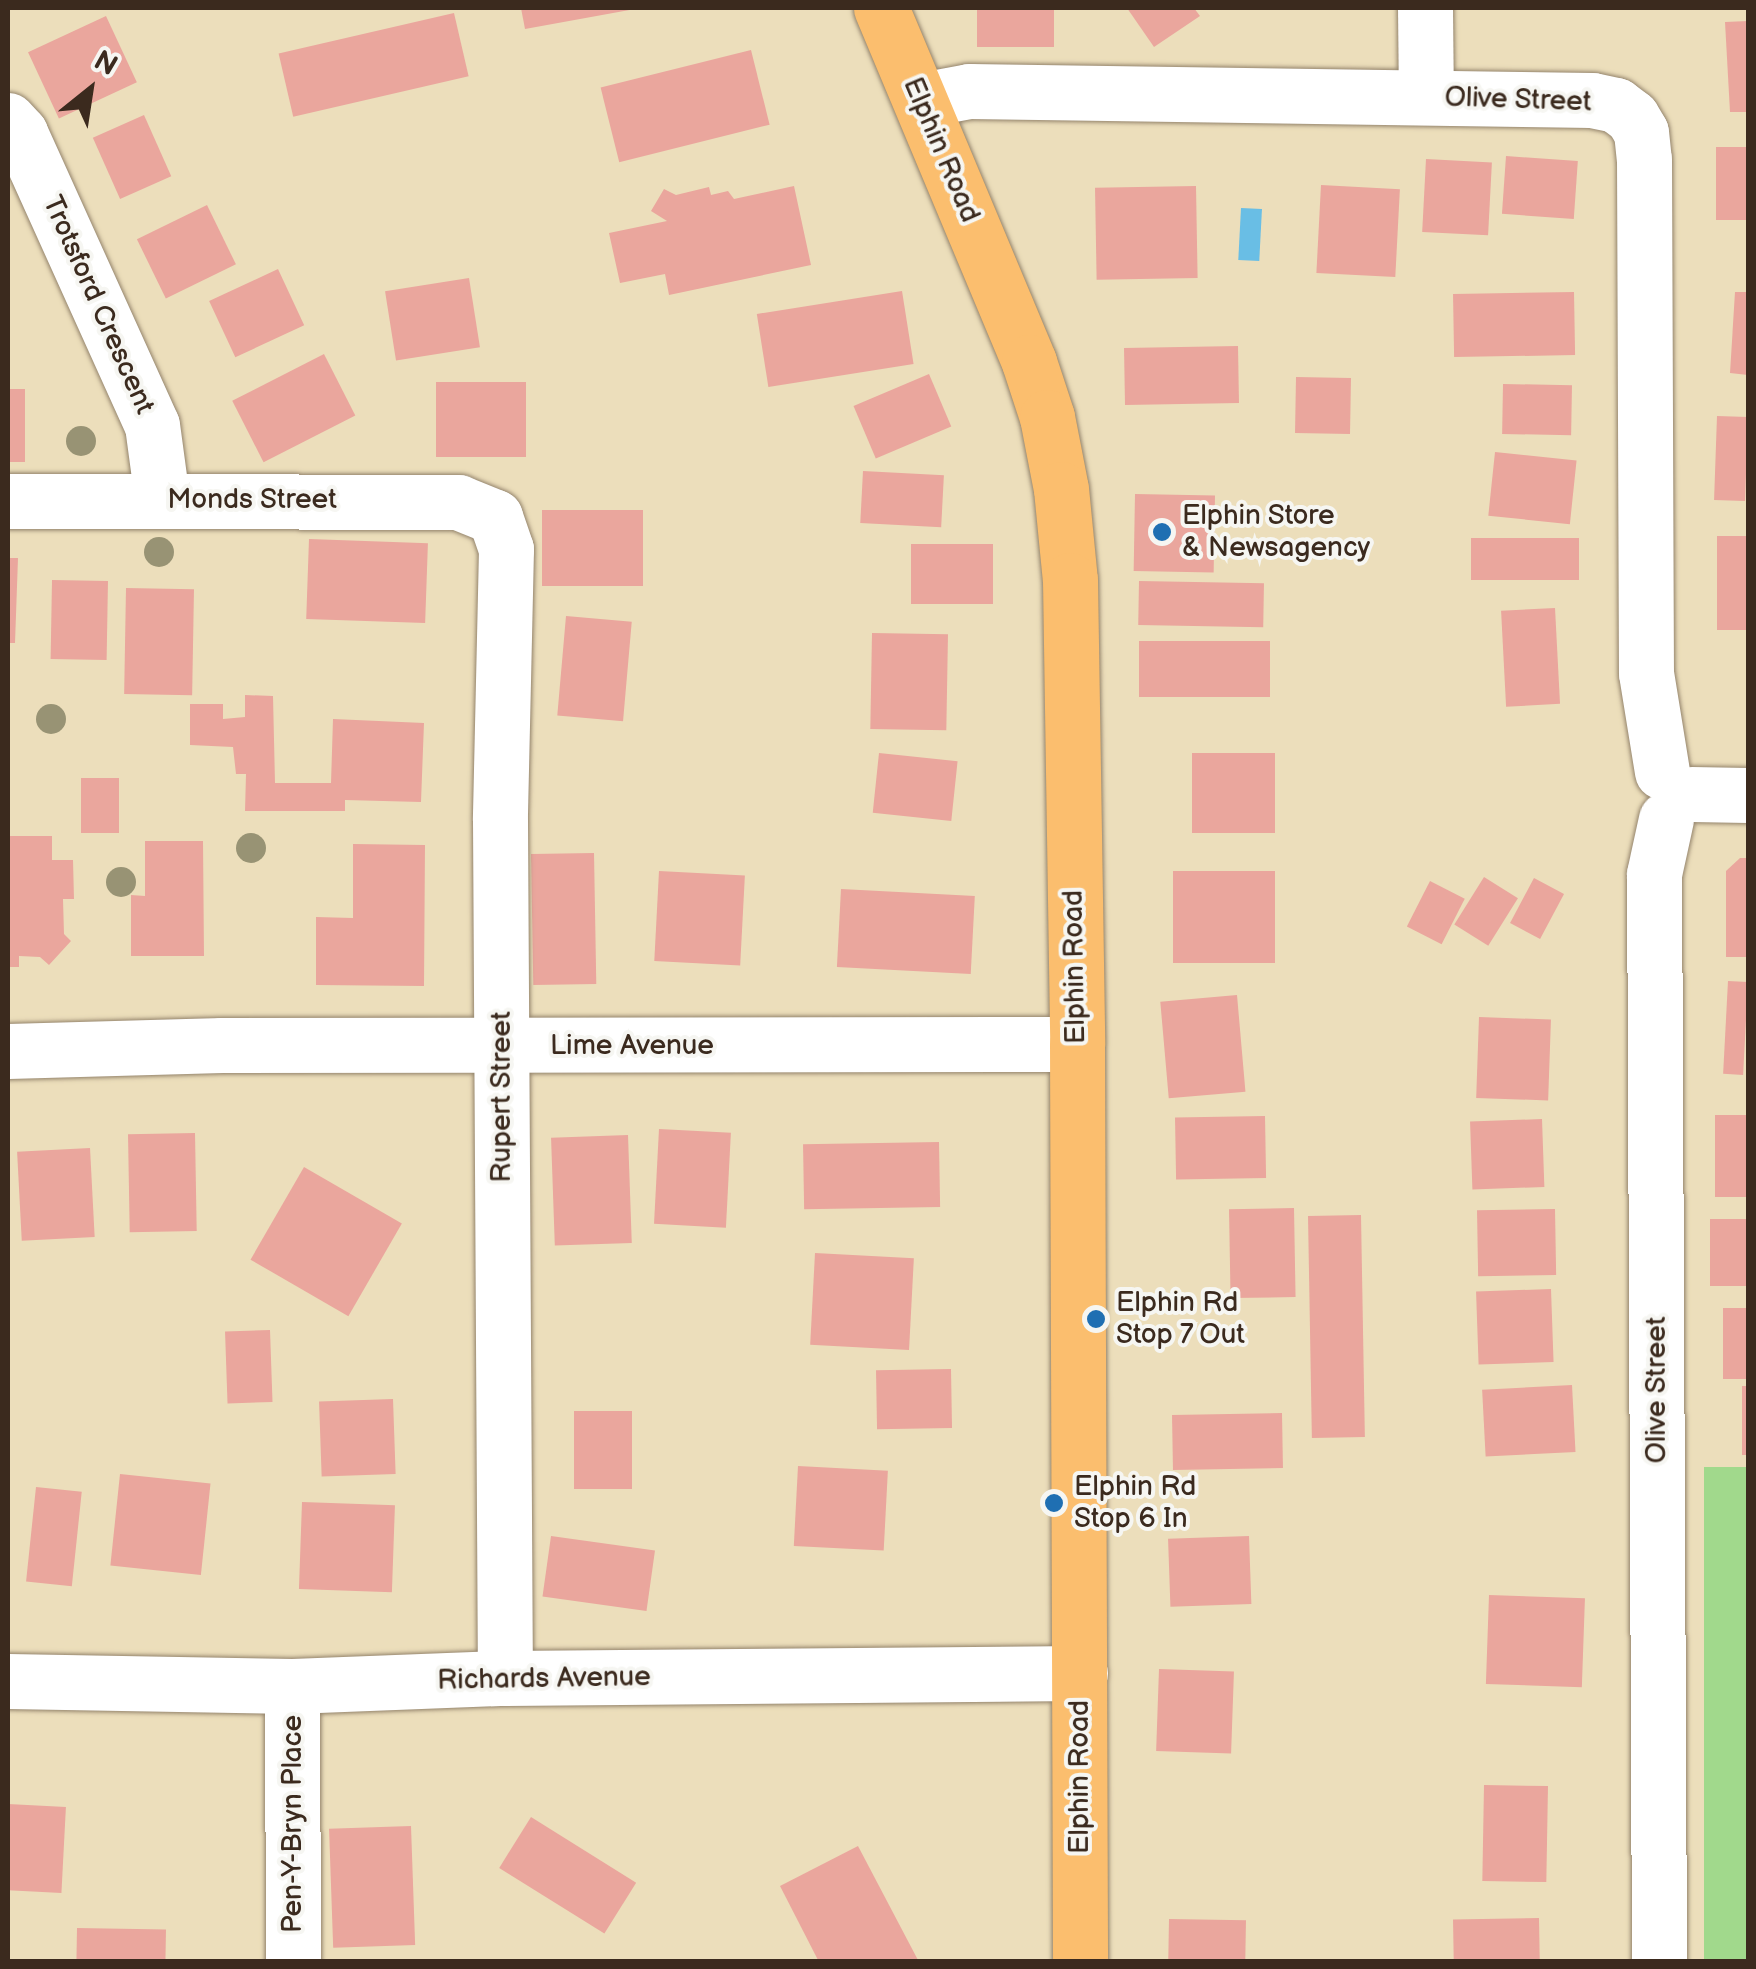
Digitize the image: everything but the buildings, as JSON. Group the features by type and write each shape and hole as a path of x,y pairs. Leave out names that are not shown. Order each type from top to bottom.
{"highway":[{"name":"Elphin Road","path":"881,8 1029,362 1047,417 1061,489 1070,580 1077,1044 1080,1962"}],"street":[{"path":"1425,8 1426,97"},
{"name":"Olive Street","path":"921,100 969,91 1592,100 1616,105 1632,117 1641,132 1646,673 1673,795 1654,874 1659,1962"},
{"name":"Trotsford Crescent","path":"8,120 20,133 152,425 162,500"},
{"name":"Monds Street","path":"8,501 458,502 494,517"},
{"name":"Rupert Street","path":"494,517 506,549 501,1046 506,1678"},
{"path":"1673,795 1748,795"},
{"name":"Lime Avenue","path":"8,1050 222,1045 1077,1044"},
{"name":"Richards Avenue","path":"8,1681 292,1686 506,1678 1080,1673"},
{"name":"Pen-Y-Bryn Place","path":"292,1686 293,1962"}],"green space":[{"path":"1704,1467 1748,1467 1748,1961 1704,1961"}],"water":[{"path":"1241,208 1262,209 1259,261 1238,260"}],"place":[{"name":"Elphin Store & Newsagency","path":"1162,532"},
{"name":"Elphin Rd Stop 7 Out","path":"1096,1319"},
{"name":"Elphin Rd Stop 6 In","path":"1054,1503"}]}
